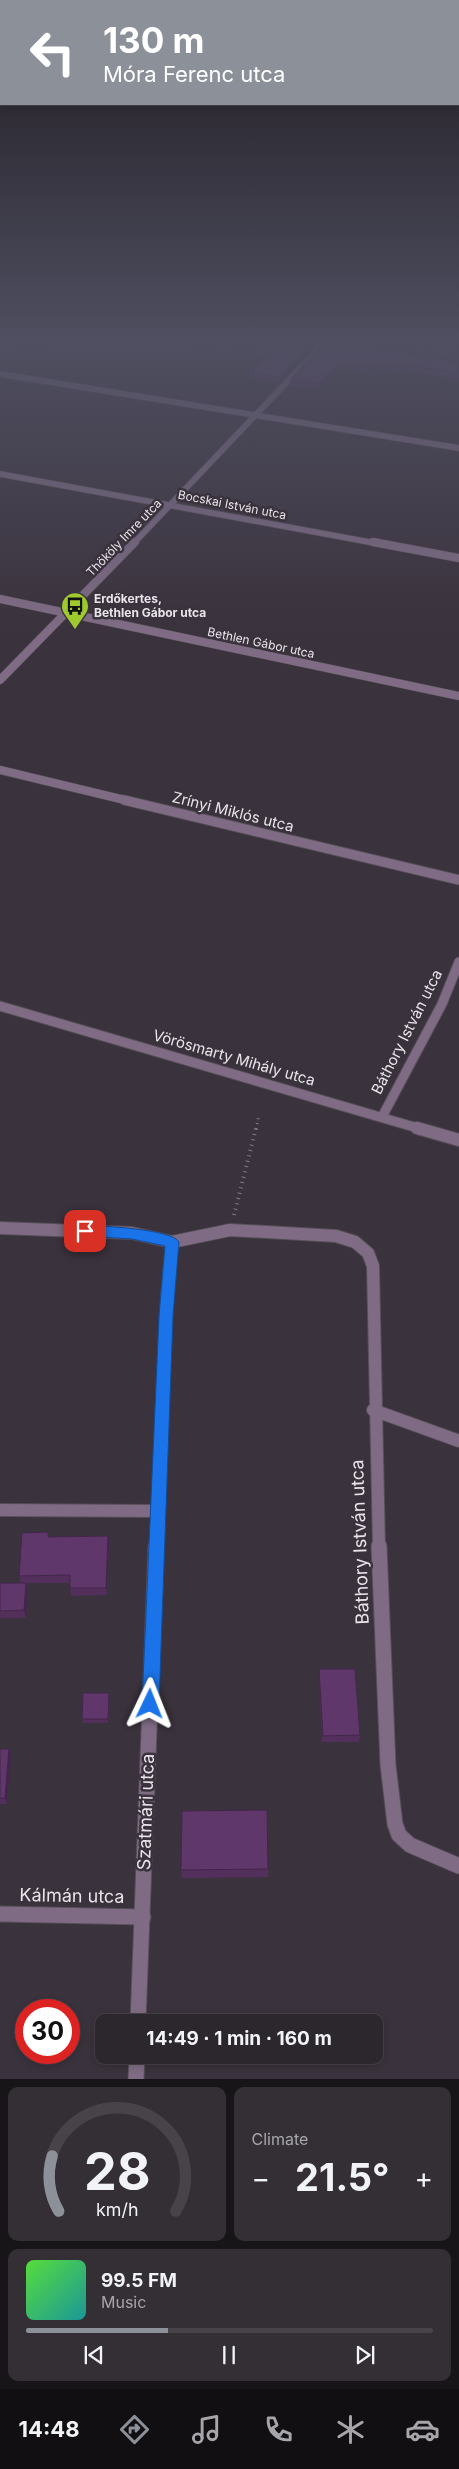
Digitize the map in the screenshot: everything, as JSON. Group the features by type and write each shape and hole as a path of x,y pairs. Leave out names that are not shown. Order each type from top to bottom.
{"street":[{"name":"Thököly Imre utca","path":"0,680 172,505 234,438"},
{"path":"395,438 459,448"},
{"name":"Bocskai István utca","path":"0,474 459,558"},
{"name":"Bethlen Gábor utca","path":"0,599 459,696"},
{"name":"Zrínyi Miklós utca","path":"0,770 459,880"},
{"name":"Báthory István utca","path":"382,1117 442,1004 459,962"},
{"name":"Vörösmarty Mihály utca","path":"0,1006 459,1140"},
{"path":"0,1228 132,1233 172,1242 230,1230"},
{"name":"Báthory István utca","path":"230,1230 336,1236 355,1242 368,1252 373,1266 373,1410 386,1736 393,1816 399,1835 409,1845 459,1866"},
{"name":"Szatmári utca","path":"138,2014 157,1511 167,1297 172,1242"},
{"path":"373,1410 459,1440"},
{"path":"0,1510 157,1511"},
{"name":"Kálmán utca","path":"0,1914 143,1917"},
{"path":"136,2079 137,2064"}],"path":[{"path":"230,1230 259,1115"}],"building":[{"path":"48,1532 48,1537 108,1536 106,1588 70,1588 70,1575 19,1576 22,1533"},
{"path":"0,1583 26,1583 24,1610 0,1611"},
{"path":"319,1669 355,1669 360,1735 323,1736"},
{"path":"83,1693 109,1693 108,1719 82,1719"},
{"path":"0,1749 9,1749 5,1798 0,1798"},
{"path":"267,1810 268,1869 181,1870 182,1811"}],"place":[{"name":"Erdőkertes, Bethlen Gábor utca","path":"75,630"}],"route":[{"path":"85,1231 132,1233 172,1242 166,1316 150,1704"}]}
